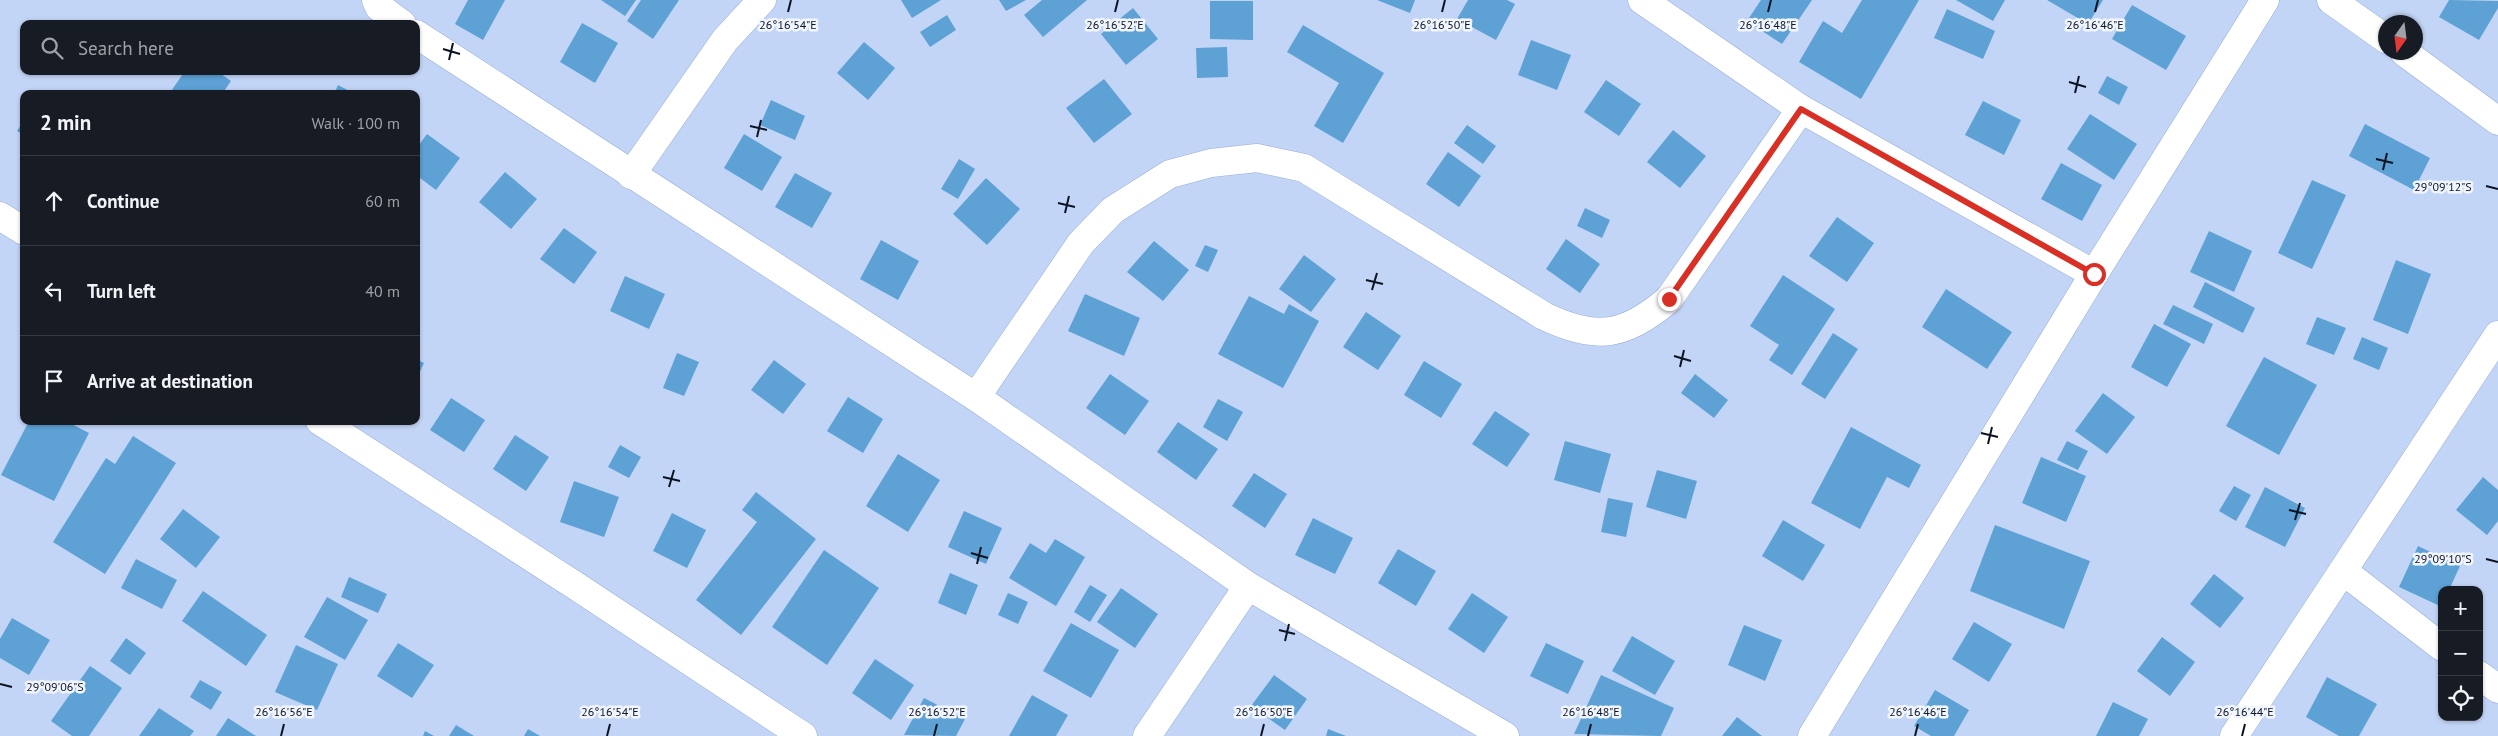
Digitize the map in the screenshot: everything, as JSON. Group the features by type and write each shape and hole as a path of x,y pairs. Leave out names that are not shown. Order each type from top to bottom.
{"street":[{"path":"376,0 379,7 397,20"},
{"path":"631,175 725,40 762,0"},
{"path":"1642,0 1801,109 2094,274"},
{"path":"1812,736 2264,0"},
{"path":"2331,0 2378,33"},
{"path":"420,37 976,397 1248,586 1505,736"},
{"path":"2415,60 2498,121"},
{"path":"976,397 1081,242 1113,210 1170,174 1211,163 1257,158 1304,168 1544,316 1565,326 1589,332 1618,330 1648,318 1669,299 1801,109"},
{"path":"0,216 20,228"},
{"path":"2234,736 2498,335"},
{"path":"326,425 576,586 803,736"},
{"path":"2343,571 2438,644"},
{"path":"1147,736 1248,586"},
{"path":"2480,676 2498,690"}],"building":[{"path":"468,0 505,0 483,40 455,24"},
{"path":"601,0 636,0 625,16"},
{"path":"641,0 679,0 653,39 627,21"},
{"path":"901,0 941,0 912,18"},
{"path":"999,0 1026,0 1006,11"},
{"path":"1042,0 1087,0 1043,37 1024,15"},
{"path":"1377,0 1415,0 1410,13"},
{"path":"1468,0 1507,0 1515,4 1496,40 1457,19"},
{"path":"1761,0 1812,0 1782,44 1747,21"},
{"path":"1862,0 1919,0 1861,99 1799,62 1823,21 1842,33"},
{"path":"1956,0 2005,0 1993,21"},
{"path":"2047,0 2103,0 2088,24"},
{"path":"2449,0 2498,1 2498,8 2479,40 2439,17"},
{"path":"1210,1 1253,1 1253,40 1210,39"},
{"path":"2132,5 2186,36 2166,70 2112,39"},
{"path":"1133,8 1158,39 1126,65 1101,34"},
{"path":"1947,9 1995,31 1983,59 1934,38"},
{"path":"947,15 956,30 930,47 920,32"},
{"path":"582,23 618,43 595,83 560,62"},
{"path":"1303,25 1384,73 1343,143 1314,126 1339,83 1287,52"},
{"path":"1531,40 1571,55 1557,90 1518,75"},
{"path":"864,42 895,68 868,100 837,73"},
{"path":"1227,47 1228,77 1197,78 1196,48"},
{"path":"182,75 223,75 231,81 225,90 172,90"},
{"path":"2107,76 2128,87 2119,105 2098,93"},
{"path":"1104,79 1132,114 1094,143 1066,108"},
{"path":"1606,80 1641,104 1619,136 1584,112"},
{"path":"338,85 347,90 336,90"},
{"path":"771,100 805,116 795,140 760,125"},
{"path":"1983,101 2021,120 2004,155 1965,135"},
{"path":"2090,114 2137,144 2114,180 2067,149"},
{"path":"2365,124 2430,158 2414,190 2349,156"},
{"path":"1467,125 1496,146 1483,164 1454,143"},
{"path":"1673,130 1706,156 1680,188 1647,162"},
{"path":"427,134 460,158 436,190 420,178 420,144"},
{"path":"744,134 782,157 762,191 724,168"},
{"path":"1448,152 1481,176 1459,207 1426,184"},
{"path":"959,159 975,169 958,199 941,189"},
{"path":"2061,163 2102,185 2082,221 2041,199"},
{"path":"505,172 537,199 511,229 479,202"},
{"path":"795,173 832,193 812,228 775,207"},
{"path":"986,178 1020,209 987,245 953,214"},
{"path":"2312,180 2346,195 2312,269 2278,253"},
{"path":"1585,208 1610,220 1602,238 1577,226"},
{"path":"1837,217 1874,243 1847,282 1809,256"},
{"path":"564,228 597,252 574,284 540,259"},
{"path":"2209,231 2252,251 2234,292 2190,272"},
{"path":"1566,239 1600,264 1580,293 1546,269"},
{"path":"881,240 919,261 898,300 860,279"},
{"path":"1154,241 1189,270 1163,301 1127,272"},
{"path":"1205,245 1218,250 1208,272 1195,266"},
{"path":"1304,255 1336,279 1311,312 1279,289"},
{"path":"2396,260 2431,274 2408,334 2373,320"},
{"path":"1783,275 1835,309 1792,375 1769,360 1779,345 1750,326"},
{"path":"625,276 665,294 649,329 610,311"},
{"path":"2205,282 2255,308 2243,333 2193,307"},
{"path":"1946,289 2012,332 1987,369 1922,327"},
{"path":"1085,294 1140,318 1124,356 1068,331"},
{"path":"1249,296 1284,314 1289,304 1319,321 1283,388 1218,354"},
{"path":"2173,305 2213,324 2204,344 2163,324"},
{"path":"1366,312 1401,336 1378,370 1343,347"},
{"path":"2317,317 2346,328 2334,355 2306,344"},
{"path":"2154,324 2191,344 2167,387 2131,367"},
{"path":"1833,333 1858,349 1825,399 1801,384"},
{"path":"2362,337 2388,348 2379,370 2353,359"},
{"path":"677,353 699,362 684,396 663,388"},
{"path":"2264,357 2317,385 2279,455 2226,426"},
{"path":"774,360 806,384 783,414 751,390"},
{"path":"420,361 424,363 420,372"},
{"path":"1424,361 1462,384 1441,418 1404,395"},
{"path":"1110,374 1149,401 1125,435 1086,408"},
{"path":"1695,374 1728,400 1714,418 1681,393"},
{"path":"2103,393 2135,417 2107,454 2075,431"},
{"path":"848,397 883,419 863,453 827,431"},
{"path":"451,398 485,420 464,452 430,430"},
{"path":"1218,399 1243,412 1227,441 1203,427"},
{"path":"1495,411 1530,434 1507,467 1472,444"},
{"path":"1178,422 1218,449 1196,480 1157,452"},
{"path":"27,425 74,425 89,433 54,501 1,475"},
{"path":"1851,427 1921,465 1909,488 1887,477 1860,529 1811,503"},
{"path":"515,435 549,457 526,491 493,469"},
{"path":"133,436 176,463 105,574 53,542 106,458 115,464"},
{"path":"1565,441 1611,454 1600,493 1554,480"},
{"path":"2067,441 2088,451 2078,470 2057,460"},
{"path":"620,445 641,457 629,478 608,467"},
{"path":"898,454 940,480 908,532 866,506"},
{"path":"2041,457 2086,476 2066,522 2022,503"},
{"path":"1657,470 1697,481 1686,519 1646,507"},
{"path":"1254,473 1287,494 1265,528 1232,506"},
{"path":"2483,477 2498,490 2498,521 2487,535 2456,510"},
{"path":"574,481 619,497 604,537 560,522"},
{"path":"2234,486 2251,495 2236,521 2219,511"},
{"path":"2265,487 2305,508 2285,547 2245,527"},
{"path":"756,492 816,539 741,635 696,600 757,522 742,510"},
{"path":"1608,498 1633,503 1626,537 1601,532"},
{"path":"183,509 220,537 196,568 160,539"},
{"path":"964,511 1002,528 986,564 948,547"},
{"path":"672,513 706,530 687,568 653,551"},
{"path":"1313,518 1353,538 1335,574 1295,555"},
{"path":"1783,520 1825,545 1803,581 1762,556"},
{"path":"1995,525 2090,561 2064,629 1970,591"},
{"path":"1055,539 1085,557 1056,606 1009,578 1030,543 1046,553"},
{"path":"2418,546 2460,566 2451,586 2438,586 2438,605 2399,587"},
{"path":"1398,549 1436,571 1416,606 1378,583"},
{"path":"824,550 879,588 827,665 772,627"},
{"path":"136,559 177,580 162,609 121,588"},
{"path":"950,573 978,585 966,615 938,603"},
{"path":"2214,574 2244,598 2220,628 2190,604"},
{"path":"349,577 387,594 378,613 341,597"},
{"path":"1090,585 1107,595 1090,622 1074,612"},
{"path":"1121,588 1158,614 1135,648 1097,622"},
{"path":"203,591 267,635 246,666 182,621"},
{"path":"1008,593 1028,602 1018,624 998,615"},
{"path":"1472,593 1508,617 1484,653 1448,629"},
{"path":"327,597 368,620 345,660 304,637"},
{"path":"12,618 50,640 29,675 0,658 0,639"},
{"path":"1974,622 2012,644 1989,682 1952,659"},
{"path":"1071,623 1119,650 1091,698 1043,671"},
{"path":"1744,625 1782,640 1765,681 1728,665"},
{"path":"1632,636 1675,661 1655,695 1612,671"},
{"path":"2162,637 2195,662 2170,696 2137,671"},
{"path":"126,638 146,653 130,675 110,661"},
{"path":"398,643 434,665 412,698 377,676"},
{"path":"1546,643 1584,661 1568,694 1530,676"},
{"path":"296,645 338,664 317,710 275,692"},
{"path":"875,659 914,685 891,720 852,693"},
{"path":"90,666 122,688 89,736 72,736 51,721"},
{"path":"1274,675 1307,699 1285,730 1251,706"},
{"path":"1601,675 1674,708 1661,736 1574,734"},
{"path":"2327,677 2377,704 2359,736 2339,736 2306,717"},
{"path":"200,680 222,692 211,710 190,697"},
{"path":"1935,690 1969,710 1954,736 1931,736 1914,726"},
{"path":"1032,695 1068,715 1056,736 1009,736"},
{"path":"924,698 965,719 956,736 904,735"},
{"path":"2113,702 2148,719 2139,736 2096,736"},
{"path":"159,708 194,731 190,736 139,736"},
{"path":"1737,717 1762,736 1722,736"},
{"path":"228,718 256,736 216,736"},
{"path":"456,725 474,736 449,736"},
{"path":"528,729 540,736 524,736"},
{"path":"1328,729 1346,736 1326,736"},
{"path":"425,731 434,736 423,736"}],"route":[{"path":"1669,299 1801,109 2094,274"}]}
